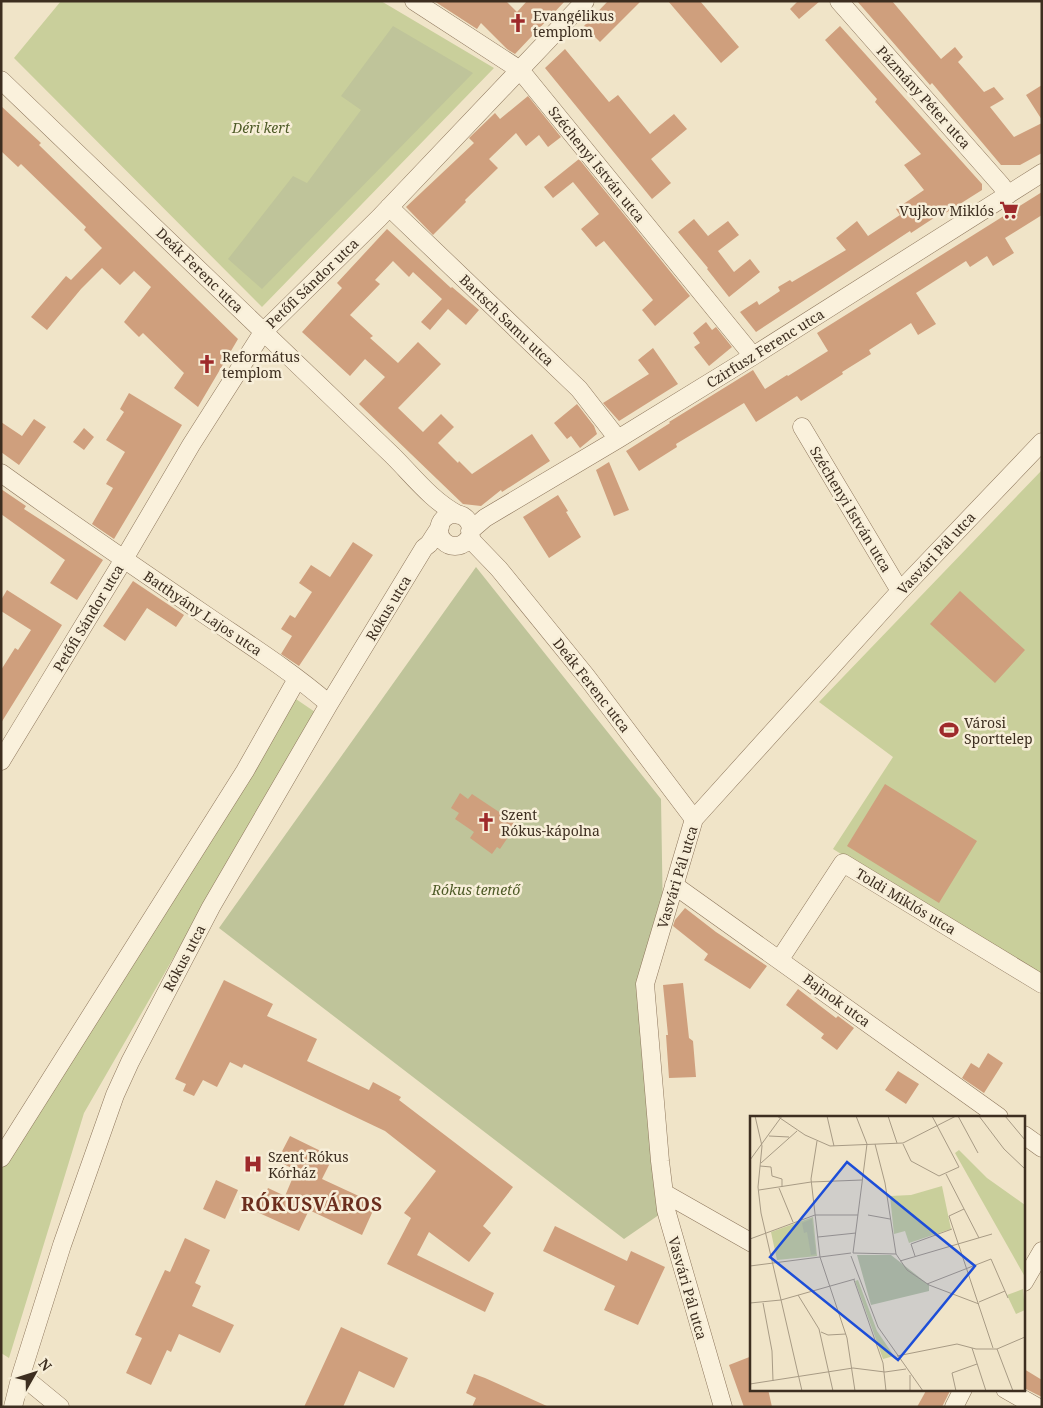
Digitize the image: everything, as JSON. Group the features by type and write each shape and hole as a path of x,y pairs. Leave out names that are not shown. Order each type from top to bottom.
{"street":[{"name":"Széchenyi István utca","path":"414,1 520,70 753,356"},
{"name":"Petőfi Sándor utca","path":"1,761 191,445 263,332 389,207 585,1"},
{"name":"Pázmány Péter utca","path":"839,1 1001,184 1008,195"},
{"name":"Deák Ferenc utca","path":"1,80 419,483"},
{"name":"Czirfusz Ferenc utca","path":"462,532 475,519 485,518 618,439 1042,174"},
{"name":"Bartsch Samu utca","path":"389,207 579,389 618,439"},
{"name":"Széchenyi István utca","path":"802,427 900,591"},
{"name":"Vasvári Pál utca","path":"723,1407 666,1210 646,984 694,819 900,591 1042,442"},
{"name":"Batthyány Lajos utca","path":"1,473 297,678 329,704"},
{"path":"419,483 439,514 441,537 448,544 462,532"},
{"path":"419,483 448,510 462,532"},
{"path":"440,525 449,516 462,532"},
{"name":"Rókus utca","path":"14,1407 21,1375 62,1246 115,1095 130,1062 211,907 329,704 440,525"},
{"name":"Deák Ferenc utca","path":"462,532 486,554 586,676 694,819"},
{"path":"429,544 462,532"},
{"path":"1,1158 245,771 297,678"},
{"name":"Toldi Miklós utca","path":"780,959 843,863 1042,984"},
{"name":"Bajnok utca","path":"674,885 998,1116"},
{"path":"1026,1136 1042,1148"},
{"path":"664,1193 750,1242"},
{"path":"1026,1279 1042,1251"},
{"path":"21,1375 60,1407"},
{"path":"954,1407 962,1390"},
{"path":"1007,1390 1037,1407"}],"green space":[{"name":"Déri kert","path":"61,1 381,1 494,68 262,307 14,58"},
{"path":"393,26 473,73 262,289 228,259 293,176 307,183 361,110 341,96"},
{"name":"Városi Sporttelep","path":"1042,470 1042,977 833,849 893,757 819,702"},
{"name":"Rókus temető","path":"476,567 661,799 663,920 645,984 666,1210 624,1239 219,928"},
{"path":"290,695 315,712 84,1113 9,1358 1,1353 1,1170"}],"building":[{"name":"Evangélikus templom","path":"434,1 506,1 517,12 527,1 565,1 515,54 507,49 481,23 477,29"},
{"path":"608,1 641,1 600,42 584,26"},
{"path":"668,1 700,1 739,47 721,63"},
{"path":"798,1 820,1 799,19 790,9"},
{"path":"857,1 892,1 941,59 955,47 963,57 958,62 984,92 994,87 1004,99 990,107 1014,137 1042,123 1042,153 1020,165 1001,165 932,83 930,85"},
{"path":"840,26 982,184 982,190 911,233 910,231 756,332 740,312 757,301 759,305 780,291 778,287 790,280 792,282 846,250 836,238 857,221 868,236 900,215 896,209 924,190 904,165 921,154 875,102 877,99 825,40"},
{"path":"565,49 609,102 618,95 650,134 674,114 687,129 651,159 671,183 652,199 545,68"},
{"path":"1042,85 1042,120 1026,95"},
{"path":"528,96 561,137 548,147 539,135 526,146 516,133 489,159 498,168 433,235 406,207 474,143 469,138 495,113 500,119"},
{"path":"1,106 41,143 39,145 238,339 198,407 174,388 184,373 143,333 139,337 124,322 151,287 134,271 120,285 102,268 81,289 47,330 31,317 66,276 71,280 102,248 84,230 86,227 21,164 18,167 1,151"},
{"path":"579,159 690,296 655,326 642,310 653,300 604,241 596,247 581,229 599,214 573,182 553,198 544,187"},
{"path":"1042,192 1042,215 1005,238 1014,253 993,266 987,256 970,267 966,261 916,293 936,324 918,335 911,323 869,350 871,354 842,372 843,374 801,401 797,396 756,422 744,403 676,444 677,447 639,471 626,451 753,370 765,389 788,376 828,351 817,333"},
{"path":"694,219 708,236 728,221 739,235 718,251 734,272 750,259 760,272 729,297 678,232"},
{"path":"387,229 451,288 479,310 466,325 448,309 430,330 421,322 442,299 413,272 409,277 393,261 375,280 380,284 350,315 373,336 370,338 398,363 418,342 441,364 398,408 423,432 441,414 454,427 438,443 472,474 532,434 550,461 502,492 501,490 481,506 463,504 359,404 385,377 365,359 350,376 302,332 342,288 337,283"},
{"path":"706,322 712,330 716,327 732,347 709,366 694,347 700,343 693,333"},
{"path":"653,348 678,384 619,421 603,403 649,374 638,360"},
{"path":"129,393 182,425 114,539 92,524 113,488 106,484 125,452 106,440 124,412 120,409"},
{"path":"577,404 594,426 597,434 580,448 571,436 567,439 554,423"},
{"path":"34,419 46,427 19,465 1,452 1,422 22,436"},
{"path":"84,428 94,437 84,450 73,442"},
{"path":"609,462 629,510 614,516 596,470"},
{"path":"1,489 26,506 24,509 103,560 77,600 50,583 65,560 1,514"},
{"path":"558,495 581,537 549,558 523,517"},
{"path":"353,542 373,555 299,666 281,654 292,636 281,629 290,615 295,618 312,592 299,583 311,565 330,577"},
{"path":"133,581 184,615 176,627 147,608 125,641 103,626"},
{"path":"7,590 62,625 1,723 1,670 15,648 18,650 31,630 1,611 1,600"},
{"path":"960,591 1025,650 995,683 930,624"},
{"path":"885,784 977,841 939,903 847,846"},
{"name":"Szent Rókus-kápolna","path":"460,793 468,799 472,794 517,824 500,849 497,847 492,854 470,838 474,832 455,819 459,813 451,808"},
{"path":"685,908 716,932 767,966 750,989 704,960 708,954 673,926 675,920"},
{"path":"224,980 273,1004 267,1016 317,1039 307,1061 369,1090 373,1082 401,1097 399,1100 513,1187 483,1226 491,1233 469,1262 429,1232 417,1255 494,1293 485,1312 387,1264 411,1218 404,1213 436,1171 385,1131 244,1064 242,1068 230,1062 217,1087 203,1080 194,1096 183,1091 186,1084 175,1079"},
{"path":"683,983 689,1038 693,1041 696,1077 669,1078 666,1035 668,1035 663,985"},
{"path":"798,989 836,1018 838,1016 854,1028 837,1050 821,1038 824,1034 786,1005"},
{"path":"988,1053 1003,1063 984,1093 962,1078 971,1063 979,1068"},
{"path":"898,1071 919,1084 906,1104 885,1090"},
{"path":"290,1136 333,1157 322,1179 376,1204 362,1235 309,1210 299,1231 257,1212 268,1188 285,1196 296,1170 277,1161"},
{"path":"216,1180 238,1190 225,1219 203,1209"},
{"path":"555,1226 627,1261 631,1251 665,1267 638,1325 604,1310 615,1286 543,1251"},
{"path":"185,1238 210,1250 195,1283 201,1286 192,1306 234,1325 220,1353 179,1334 171,1352 167,1350 151,1385 126,1373 142,1338 135,1335 165,1270 170,1272"},
{"path":"341,1327 408,1358 394,1388 359,1371 343,1407 304,1407"},
{"path":"750,1357 750,1390 768,1390 772,1407 744,1407 729,1365"},
{"path":"1026,1370 1042,1380 1042,1397 1026,1389"},
{"path":"474,1374 549,1407 472,1407 476,1398 466,1393"},
{"path":"926,1390 950,1390 942,1407 917,1407"}],"place":[{"name":"Evangélikus templom","path":"518,23"},
{"name":"Vujkov Miklós","path":"1009,210"},
{"name":"Református templom","path":"207,364"},
{"name":"Városi Sporttelep","path":"949,730"},
{"name":"Szent Rókus-kápolna","path":"486,822"},
{"name":"Szent Rókus Kórház","path":"253,1164"}],"district":[{"name":"RÓKUSVÁROS","path":"312,1204"}]}
